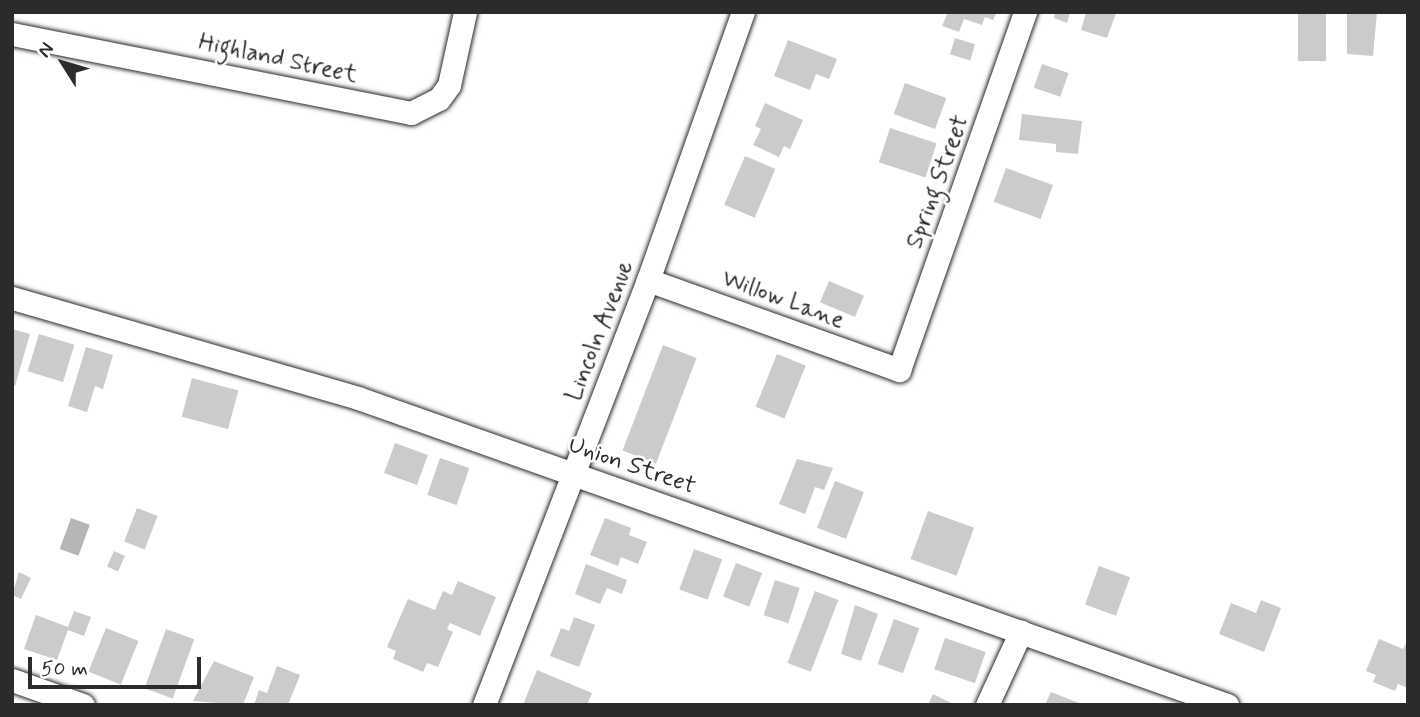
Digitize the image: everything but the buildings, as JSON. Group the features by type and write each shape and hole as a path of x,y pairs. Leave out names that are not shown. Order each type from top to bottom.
{"street":[{"name":"Highland Street","path":"12,34 411,113 439,99 449,85 465,12"},
{"name":"Lincoln Avenue","path":"484,705 648,280 743,12"},
{"name":"Spring Street","path":"899,370 1025,12"},
{"name":"Willow Lane","path":"648,280 899,370"},
{"name":"Union Street","path":"12,298 239,360 574,473 1227,705"},
{"path":"987,705 1021,631"},
{"path":"12,680 83,705"}],"shaded area":[{"path":"71,518 90,525 79,556 60,549"}]}
